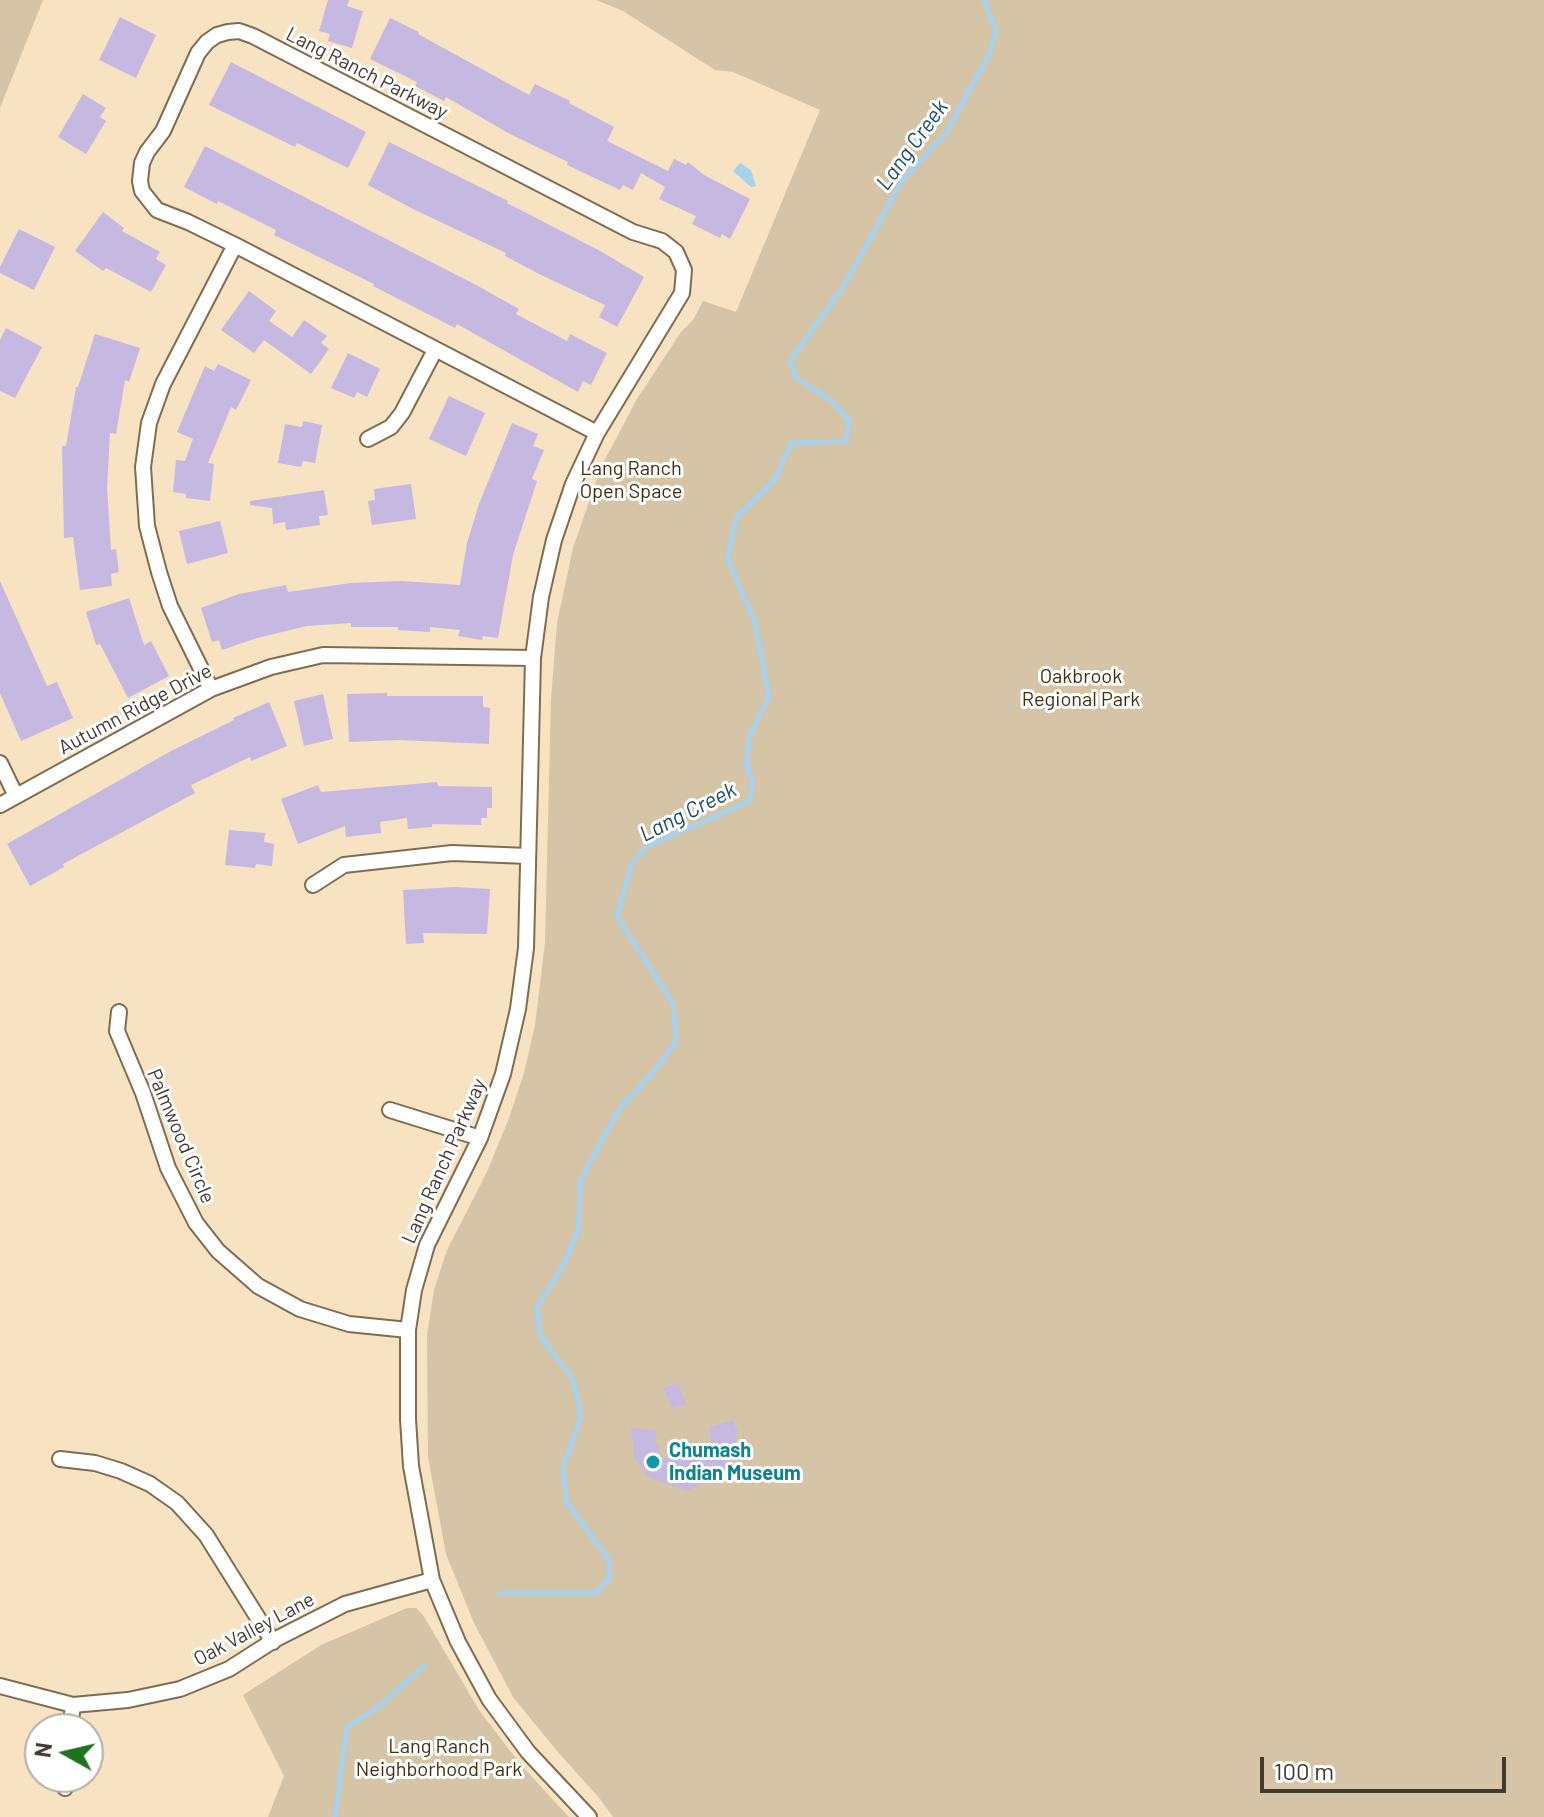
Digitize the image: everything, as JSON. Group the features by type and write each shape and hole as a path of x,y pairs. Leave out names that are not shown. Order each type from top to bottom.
{"street":[{"name":"Lang Ranch Parkway","path":"589,1817 528,1752 489,1699 458,1642 432,1580 411,1466 408,1330 414,1290 427,1245 480,1138 503,1074 518,1009 526,948 533,658 541,597 554,540 573,484 597,433 682,293 684,270 676,252 662,241 633,232 239,31 217,35 198,53 163,131 142,163 142,191 157,210 235,245 597,433"},
{"path":"211,689 170,606 159,572 147,526 143,467 149,423 163,384 235,245"},
{"path":"368,439 391,427 402,413 435,350"},
{"name":"Autumn Ridge Drive","path":"0,805 211,689 271,667 323,655 533,658"},
{"path":"0,763 16,796"},
{"path":"313,885 344,865 452,853 528,856"},
{"name":"Palmwood Circle","path":"119,1012 117,1031 143,1093 168,1168 196,1223 218,1251 258,1286 300,1309 349,1324 408,1330"},
{"path":"390,1110 480,1138"},
{"path":"60,1459 95,1463 121,1471 150,1484 177,1503 206,1535 273,1642"},
{"name":"Oak Valley Lane","path":"0,1686 73,1705 128,1700 180,1689 229,1669 345,1604 432,1580"},
{"path":"72,1713 73,1705"}],"green space":[{"path":"0,0 43,0 0,108"},
{"name":"Oakbrook Regional Park","path":"596,0 1544,0 1544,1817 613,1817 513,1697 474,1623 446,1554 428,1457 427,1335 434,1290 447,1250 487,1172 509,1118 535,1025 545,943 551,699 557,623 573,548 601,467 637,399 681,332 693,320 703,301 736,312 820,110 733,72 715,70 623,11"},
{"name":"Lang Ranch Neighborhood Park","path":"407,1608 416,1608 423,1615 479,1710 521,1765 569,1817 268,1817 284,1776 243,1695 321,1645"}],"water":[{"path":"740,163 751,170 756,186 751,187 733,171"}],"building":[{"path":"328,0 349,0 347,6 363,11 352,48 328,41 330,34 319,31"},
{"path":"120,17 156,35 136,78 99,60"},
{"path":"390,18 529,95 535,84 570,101 614,127 607,141 668,171 674,159 686,165 688,162 704,175 750,199 730,239 722,234 720,238 692,224 696,216 659,199 665,187 641,173 633,190 623,185 620,190 567,165 568,162 510,134 446,97 444,101 415,86 417,82 370,59"},
{"path":"231,62 366,132 348,168 297,143 295,147 209,105"},
{"path":"83,94 106,108 100,117 106,121 86,154 58,137"},
{"path":"389,142 508,201 644,277 617,327 599,317 605,305 368,185"},
{"path":"205,146 476,285 519,309 516,314 567,341 570,334 607,353 591,385 583,381 578,392 457,324 455,328 274,235 276,230 184,187"},
{"path":"103,212 124,228 122,231 160,252 156,259 166,265 151,292 106,268 103,271 75,251"},
{"path":"19,229 55,247 34,290 0,273"},
{"path":"249,291 276,311 269,321 292,337 304,320 327,336 321,343 329,349 311,374 264,340 254,353 221,330"},
{"path":"6,328 42,347 15,398 0,391 0,340"},
{"path":"95,334 140,348 129,382 125,380 116,434 110,433 107,488 111,550 116,549 119,572 111,574 112,586 80,590 73,537 64,538 62,446 66,446 76,387"},
{"path":"348,353 380,369 367,397 357,392 354,398 331,388"},
{"path":"218,364 251,380 236,410 231,407 208,463 214,464 210,501 186,498 186,494 173,492 176,460 185,461 193,439 177,432 205,366 214,371"},
{"path":"449,396 485,413 466,456 429,439"},
{"path":"303,421 322,425 315,463 303,461 301,467 278,463 285,424 302,427"},
{"path":"512,423 538,434 533,446 544,450 532,479 537,481 513,555 498,638 483,636 482,640 458,636 460,630 430,627 430,632 398,630 398,627 351,627 351,623 307,626 222,650 219,640 212,642 201,608 239,594 286,585 288,592 351,583 402,581 460,585 467,543 479,504"},
{"path":"411,484 416,519 372,525 368,501 375,500 374,489"},
{"path":"324,490 328,515 319,516 320,525 286,530 285,522 273,524 272,508 250,505 250,501"},
{"path":"220,521 228,553 187,564 179,531"},
{"path":"0,581 47,686 57,682 73,718 21,741 0,693"},
{"path":"129,598 144,645 151,641 169,676 128,698 100,644 96,645 86,612"},
{"path":"387,693 387,696 483,696 483,707 490,708 489,744 399,740 349,742 347,694"},
{"path":"323,694 333,739 304,746 294,701"},
{"path":"269,702 287,746 251,761 250,757 191,785 195,793 63,864 64,867 30,886 7,844 171,751"},
{"path":"437,782 438,786 492,787 492,808 487,808 487,818 481,818 481,825 432,824 432,827 408,829 407,818 380,822 381,833 346,837 345,826 298,844 281,799 318,785 321,792"},
{"path":"229,830 265,833 264,842 274,844 272,866 225,865"},
{"path":"455,887 490,889 487,934 423,933 424,943 406,944 403,890"},
{"name":"Chumash Indian Museum","path":"678,1383 686,1404 672,1409 664,1388"},
{"name":"Chumash Indian Museum","path":"734,1420 735,1427 738,1427 731,1462 715,1477 686,1491 651,1478 634,1455 631,1428 656,1430 656,1444 663,1458 711,1455 710,1427"}],"waterway":[{"name":"Lang Creek","path":"500,1593 596,1593 609,1579 609,1560 567,1503 563,1467 581,1416 573,1379 540,1336 537,1307 564,1265 578,1230 581,1180 604,1136 620,1108 652,1074 676,1042 673,1004 617,916 632,864 646,847 750,801 753,781 746,764 750,736 769,696 755,623 727,557 737,517 776,478 791,443 847,441 849,421 832,401 796,378 790,361 845,284 902,181 946,133 989,55 996,30 984,0"},
{"name":"Lang Creek","path":"335,1817 347,1727 381,1705 424,1666"}],"place":[{"name":"Chumash Indian Museum","path":"653,1462"}],"park label":[{"name":"Lang Ranch Open Space","path":"631,480"}]}
